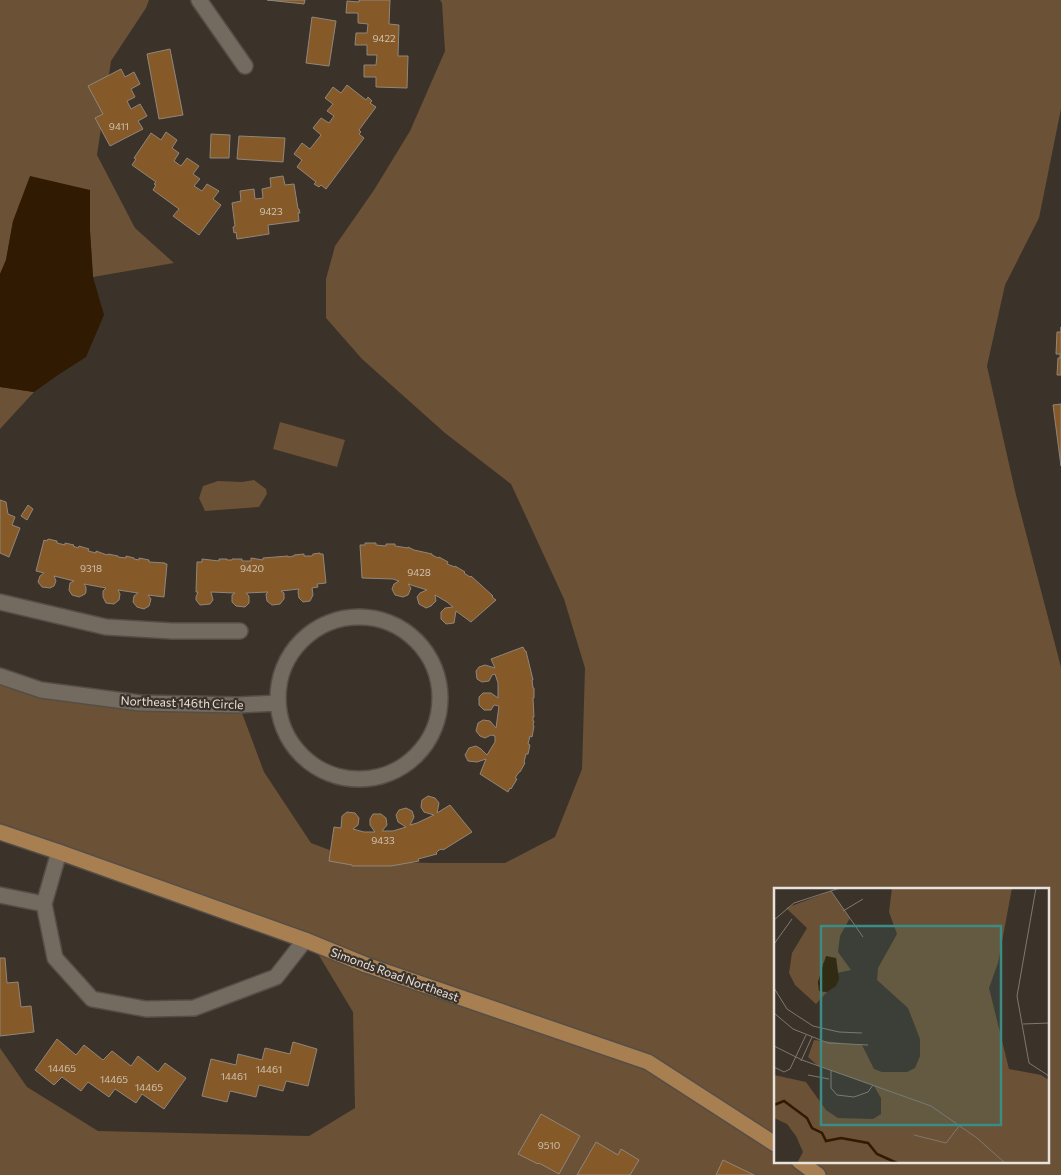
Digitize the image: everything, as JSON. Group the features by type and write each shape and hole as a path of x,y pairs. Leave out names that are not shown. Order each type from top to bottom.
{"main road":[{"name":"Simonds Road Northeast","path":"0,832 305,940 366,965 648,1062 774,1143"},
{"path":"800,1162 817,1175"}],"street":[{"path":"199,0 244,66"},
{"path":"0,602 106,627 172,631 240,631"},
{"path":"355,616 387,620 414,637 434,663 442,694 437,725 421,753 395,773 364,780 332,776 304,760 285,734 277,703 282,671 298,644 324,624 355,616"},
{"name":"Northeast 146th Circle","path":"0,676 41,690 140,703 239,705 277,703"},
{"path":"59,852 44,904 55,958 92,998 146,1009 194,1008 276,976 305,940"},
{"path":"0,895 44,904"}],"shaded area":[{"path":"0,0 149,0 146,8 111,61 97,155 135,228 174,263 93,277 90,190 13,221 6,260 0,274"},
{"path":"440,0 1061,0 1061,109 1039,218 1005,285 987,366 1016,495 1061,667 1061,1175 0,1175 0,1048 27,1087 98,1131 309,1136 355,1108 353,1012 312,944 0,833 0,682 239,705 264,772 311,843 359,861 505,863 555,837 582,769 585,668 564,599 511,484 445,433 362,359 326,318 326,279 335,246 374,190 410,131 445,51 442,3"},
{"path":"30,176 90,190 93,277 104,315 86,357 34,392 0,387 0,274 6,260 13,221"},
{"path":"0,387 34,392 0,429"},
{"path":"280,422 345,440 337,467 273,449"},
{"path":"254,480 266,489 267,494 259,507 205,511 199,498 203,486 218,481 242,482"}],"building":[{"path":"267,0 305,0 304,4"},
{"path":"359,0 390,0 389,24 399,25 398,56 408,56 407,88 376,87 376,77 364,77 364,65 376,65 377,55 367,55 367,45 355,45 356,33 367,33 368,24 358,23 358,13 346,13 347,1 359,2"},
{"path":"312,17 336,21 329,66 306,63"},
{"path":"170,49 183,115 159,119 147,54"},
{"path":"121,69 125,77 134,72 140,84 131,89 135,97 127,101 131,109 140,104 147,116 138,121 143,129 110,146 95,118 103,114 88,86"},
{"path":"347,85 366,100 368,97 372,101 370,103 376,107 359,130 361,132 359,134 364,138 326,189 321,185 319,187 314,184 316,182 297,167 302,160 294,154 302,143 310,149 321,135 313,128 321,118 329,123 334,116 327,111 333,104 325,98 333,87 341,93"},
{"path":"166,132 177,140 172,148 179,153 174,161 181,166 187,158 199,166 193,174 200,179 194,186 202,191 207,184 219,191 213,199 221,205 199,235 173,216 179,209 153,190 156,182 132,165 136,159 134,158 151,133 161,140"},
{"path":"211,134 230,135 229,158 210,158"},
{"path":"239,136 285,138 283,162 237,159"},
{"path":"283,176 285,185 294,184 300,213 298,213 299,221 268,225 269,234 237,239 233,227 235,226 232,203 241,201 240,191 254,189 255,199 263,198 262,189 271,187 270,178"},
{"path":"1057,332 1061,332 1061,375 1057,375 1060,354 1056,354"},
{"path":"1061,404 1061,466 1053,405"},
{"path":"0,500 6,502 8,514 15,517 12,525 20,528 9,557 0,553"},
{"path":"28,505 33,509 27,520 21,516"},
{"path":"48,539 65,545 65,543 74,545 78,548 79,546 96,553 96,551 107,555 126,558 126,556 167,564 164,597 148,595 151,599 149,606 144,609 137,607 133,602 134,596 138,593 118,590 120,594 119,600 114,604 106,603 103,597 103,591 106,588 84,584 86,592 79,597 72,595 69,590 70,583 74,581 54,576 56,581 54,586 50,588 42,587 38,582 40,576 44,573 36,571 44,540 47,541"},
{"path":"365,543 376,543 376,545 386,546 386,544 395,544 395,546 408,547 439,557 448,562 447,564 455,566 471,576 496,600 471,622 456,611 454,623 446,624 441,619 441,612 445,608 453,607 435,595 436,601 431,606 426,608 419,604 417,597 420,593 427,590 408,584 411,588 408,595 403,597 395,595 392,589 394,584 399,581 393,579 362,578 360,545 365,545"},
{"path":"304,554 304,556 312,556 313,554 323,554 326,583 317,584 318,587 312,588 313,595 310,601 303,602 299,598 299,589 281,591 284,593 284,599 280,604 272,605 267,601 266,594 268,592 246,593 249,596 249,603 245,607 236,606 232,602 232,595 235,593 211,592 213,600 210,604 200,605 196,600 198,592 196,592 197,562 202,562 202,559 219,561 219,559 242,559 242,561 251,561 251,558 263,560 263,558"},
{"path":"523,647 526,651 533,680 534,726 532,737 530,736 528,744 530,745 525,763 508,792 480,774 486,759 477,762 468,761 465,755 469,748 476,746 487,755 495,742 495,736 491,735 485,738 476,731 478,723 483,720 490,721 496,728 499,706 494,705 491,710 484,710 479,705 479,697 483,693 491,693 498,698 498,683 495,674 492,675 489,681 482,682 477,679 476,671 479,667 485,665 495,668 491,659"},
{"path":"428,796 435,798 439,803 437,813 450,805 472,832 443,850 439,850 437,854 418,859 419,861 391,866 352,866 329,861 334,827 341,828 342,816 347,812 355,813 359,818 358,825 353,829 375,832 370,825 370,819 373,814 381,814 386,818 387,825 382,831 393,831 406,827 398,822 396,815 399,810 406,808 412,811 414,817 410,825 434,815 424,812 421,807 422,800"},
{"path":"0,958 5,958 7,983 18,982 21,1007 31,1006 34,1032 0,1036"},
{"path":"57,1039 76,1055 84,1045 103,1060 112,1051 131,1066 138,1056 158,1072 165,1063 186,1078 164,1109 142,1094 136,1103 115,1089 109,1097 88,1082 81,1091 62,1077 54,1085 35,1070"},
{"path":"293,1042 317,1049 308,1086 286,1081 283,1091 259,1085 256,1097 230,1091 227,1102 202,1096 211,1059 236,1065 238,1054 262,1060 265,1048 290,1054"},
{"path":"541,1114 580,1136 559,1174 518,1154"},
{"path":"596,1142 618,1155 621,1149 639,1160 630,1175 577,1175"},
{"path":"723,1160 754,1175 716,1175"}]}
